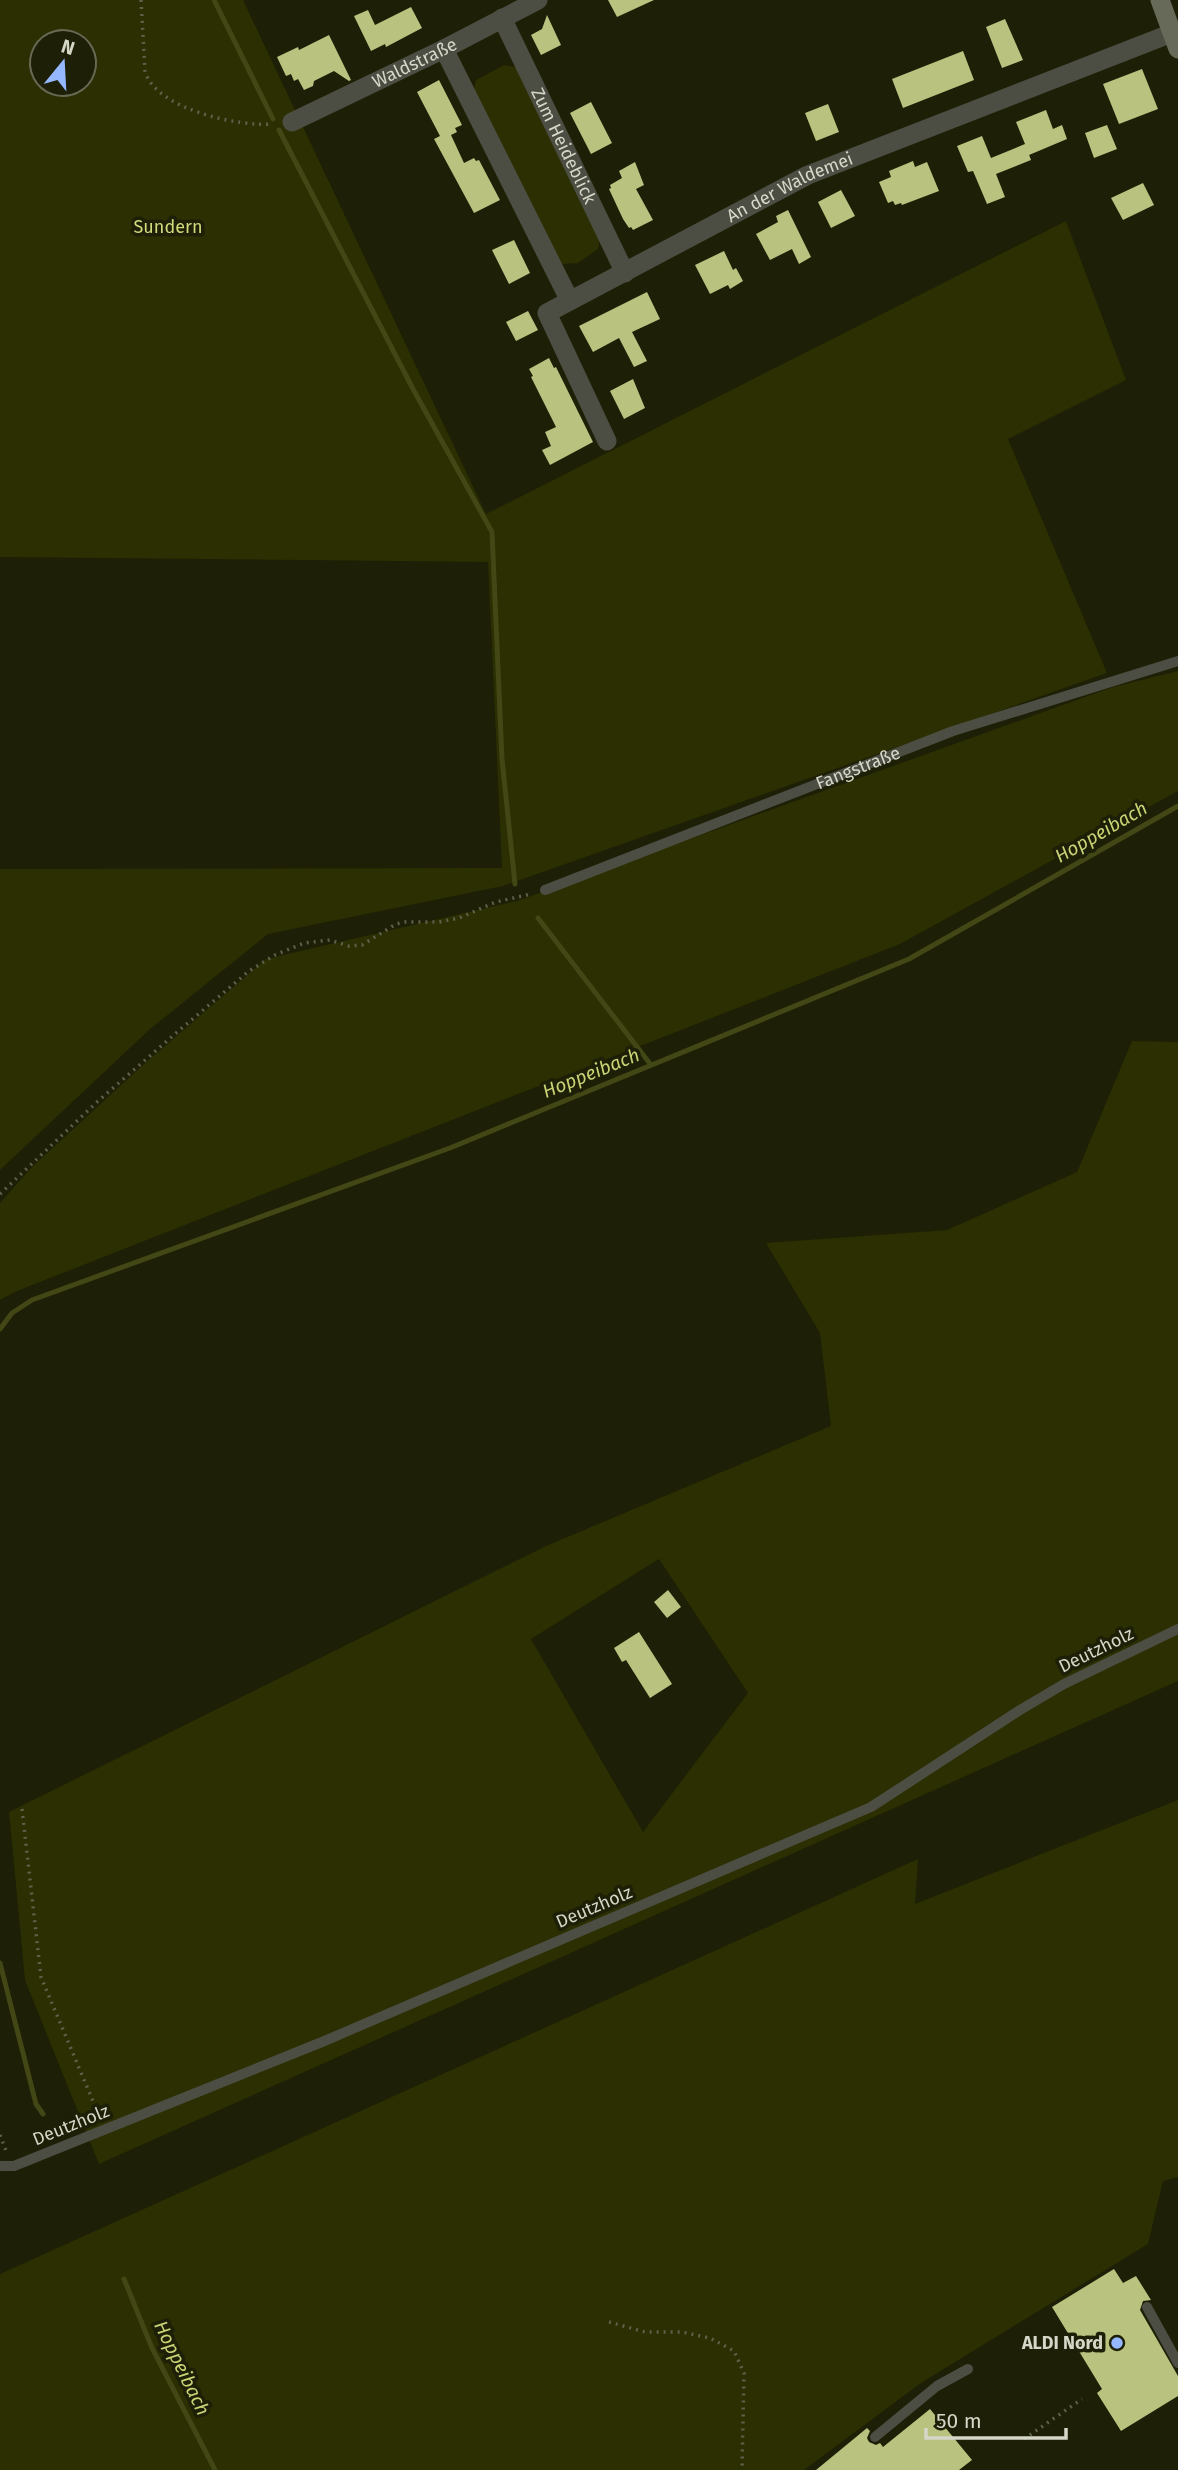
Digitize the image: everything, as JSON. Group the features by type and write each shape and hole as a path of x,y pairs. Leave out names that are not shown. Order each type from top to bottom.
{"main road":[{"path":"1160,0 1175,41"}],"street":[{"name":"Waldstraße","path":"292,122 444,49 538,0"},
{"name":"Zum Heideblick","path":"502,18 625,273"},
{"name":"An der Waldemei","path":"607,441 547,313 808,175 1175,41"},
{"path":"444,49 569,301"}],"lane":[{"name":"Fangstraße","path":"545,890 953,731 1178,661"},
{"name":"Deutzholz","path":"0,2166 14,2166 322,2042 871,1807 1064,1684 1178,1629"},
{"path":"1147,2307 1178,2363"},
{"path":"875,2437 937,2386 968,2369"}],"path":[{"path":"141,0 145,71 158,93 180,106 243,124 292,122"},
{"path":"0,1194 97,1102 175,1034 249,971 275,955 304,943 330,940 349,946 362,945 396,924 439,922 545,890"},
{"path":"22,1809 41,1977 105,2130"},
{"path":"609,2322 645,2332 681,2332 710,2338 734,2351 744,2373 742,2470"},
{"path":"1024,2439 1082,2399"}],"green space":[{"name":"Sundern","path":"0,0 243,0 486,514 1066,221 1126,380 1008,439 1107,673 503,886 268,934 149,1030 0,1170 0,869 502,868 488,562 0,557"},
{"path":"504,65 516,67 600,238 598,249 578,263 561,264 473,93 476,80"},
{"path":"1178,671 1178,791 900,944 17,1291 0,1300 0,1203 32,1167 144,1064 266,959 517,901 1113,687"},
{"path":"1132,1041 1178,1042 1178,1681 99,2164 25,1980 9,1812 546,1546 831,1426 820,1333 766,1243 947,1230 1077,1172","holes":["659,1559 748,1693 643,1832 531,1639"]},
{"path":"1178,1800 1178,2177 1163,2181 1148,2244 921,2383 804,2470 0,2470 0,2274 918,1859 915,1904"}],"building":[{"path":"608,0 654,0 617,17"},
{"path":"411,7 422,28 386,47 385,44 371,51 354,16 368,10 375,25"},
{"path":"547,15 561,45 541,55 531,35 542,29"},
{"path":"1005,19 1023,60 1002,68 986,27"},
{"path":"329,35 351,80 334,71 314,81 313,86 304,90 298,79 294,81 291,74 286,76 277,57 298,47 299,50"},
{"path":"963,51 974,80 903,108 892,79"},
{"path":"1142,69 1158,109 1119,124 1103,84"},
{"path":"439,80 462,125 455,128 457,132 451,135 464,163 474,158 479,160 500,200 474,213 434,139 440,136 417,92"},
{"path":"591,102 612,143 591,154 570,113"},
{"path":"828,104 839,132 816,141 805,113"},
{"path":"1046,110 1053,129 1062,125 1067,139 1029,155 1031,160 996,174 1005,197 987,204 973,171 968,172 957,146 982,136 991,158 1025,144 1016,122"},
{"path":"1107,125 1117,149 1094,158 1085,133"},
{"path":"913,161 915,167 927,162 939,191 902,205 895,205 893,201 888,203 879,182 891,177 889,171"},
{"path":"635,162 644,185 636,189 653,220 633,230 623,219 609,189 610,185 622,178 619,171"},
{"path":"1143,183 1154,205 1123,220 1111,198"},
{"path":"841,190 855,216 831,228 818,202"},
{"path":"788,210 811,257 799,264 792,249 770,260 756,234 778,222 776,216"},
{"path":"514,240 530,273 509,284 492,250"},
{"path":"724,251 733,270 736,268 743,281 730,289 728,285 710,294 695,265"},
{"path":"647,292 660,319 632,332 647,361 634,367 619,338 593,352 579,326"},
{"path":"528,311 538,330 516,341 506,322"},
{"path":"549,358 593,442 550,465 542,450 551,446 545,432 556,427 529,369"},
{"path":"633,379 645,408 624,419 610,391"},
{"path":"668,1590 681,1607 667,1618 654,1602"},
{"path":"639,1632 672,1684 650,1698 626,1660 622,1662 614,1648"},
{"name":"ALDI Nord","path":"1114,2269 1123,2283 1136,2276 1151,2300 1143,2301 1140,2310 1178,2376 1178,2396 1121,2431 1097,2393 1102,2389 1052,2307"},
{"path":"930,2409 972,2460 959,2470 816,2470 867,2428 870,2431 867,2438 869,2442 876,2445 880,2443 883,2447"}],"waterway":[{"path":"214,0 273,119"},
{"path":"279,130 413,389 492,532 502,759 515,884"},
{"name":"Hoppeibach","path":"0,1329 12,1313 32,1300 450,1148 909,959 1178,806"},
{"path":"538,918 651,1065"},
{"name":"Hoppeibach","path":"0,1963 36,2104 43,2114"},
{"name":"Hoppeibach","path":"124,2279 152,2348 215,2470"}],"place":[{"name":"ALDI Nord","path":"1117,2343"}]}
